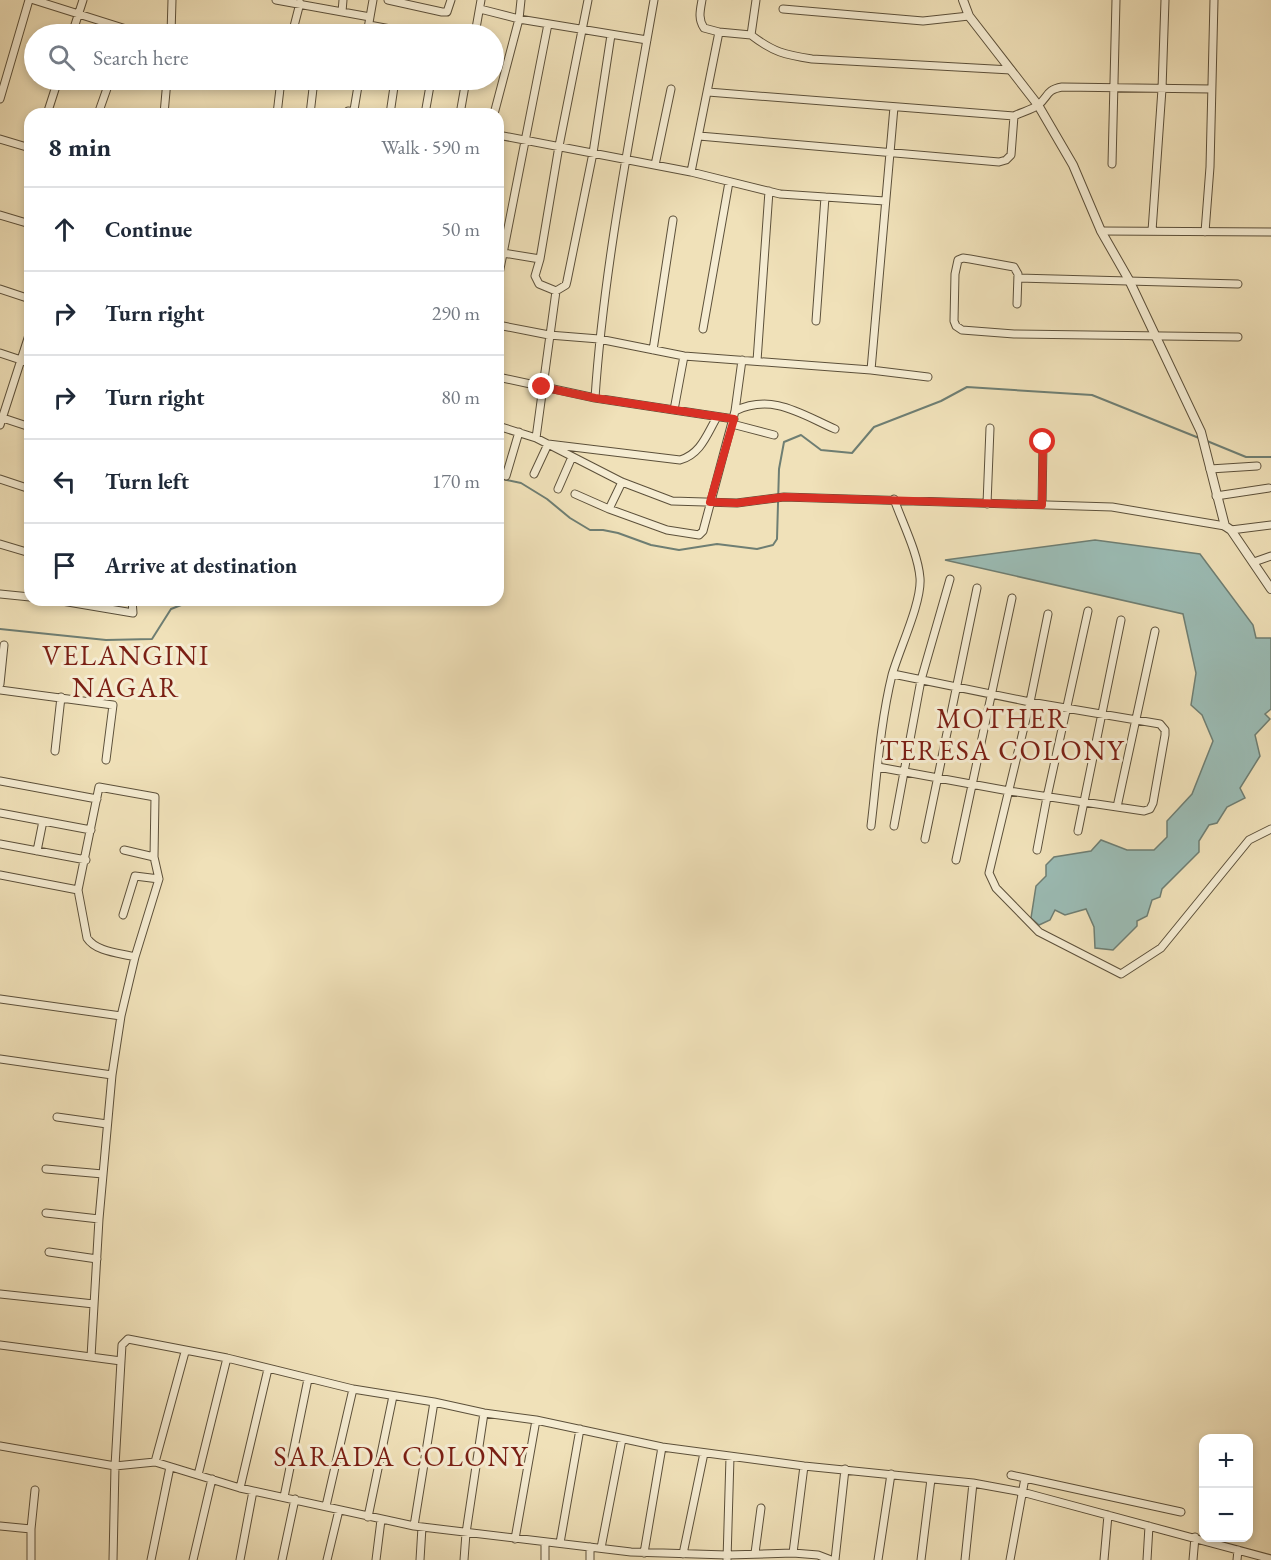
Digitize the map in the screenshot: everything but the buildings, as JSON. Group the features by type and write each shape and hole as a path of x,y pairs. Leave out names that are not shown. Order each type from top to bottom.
{"street":[{"path":"0,99 29,0"},
{"path":"34,0 104,24"},
{"path":"75,24 83,0"},
{"path":"171,24 172,0"},
{"path":"276,0 300,2 370,17"},
{"path":"342,12 343,0"},
{"path":"369,24 373,0"},
{"path":"388,0 442,12 447,12 451,0"},
{"path":"477,24 481,0"},
{"path":"504,76 519,19 521,0"},
{"path":"556,291 539,284 535,276 588,0"},
{"path":"595,398 599,339 626,159 654,0"},
{"path":"702,0 700,23 704,28 751,35 768,49 788,55 812,59 1011,69"},
{"path":"751,35 756,0"},
{"path":"963,0 969,16 1038,105 1073,165 1101,231 1129,280 1201,432 1216,496 1228,528 1271,588"},
{"path":"1112,164 1116,0"},
{"path":"1152,231 1162,88 1165,0"},
{"path":"1205,232 1210,167 1214,0"},
{"path":"294,24 300,2"},
{"path":"480,9 519,19 647,40"},
{"path":"783,9 923,21 969,16"},
{"path":"504,248 548,24"},
{"path":"692,172 719,32"},
{"path":"536,438 556,291 566,285 567,281 593,153 611,35"},
{"path":"655,165 671,88"},
{"path":"708,92 1014,116 1038,105 1046,93 1053,88 1211,89"},
{"path":"49,108 55,90"},
{"path":"100,108 106,90"},
{"path":"165,108 166,90"},
{"path":"278,108 280,90"},
{"path":"311,108 313,90"},
{"path":"351,108 356,90"},
{"path":"391,108 394,90"},
{"path":"426,108 429,90"},
{"path":"461,108 464,90"},
{"path":"496,108 500,90"},
{"path":"871,370 894,107"},
{"path":"699,136 999,162 1011,155 1014,116"},
{"path":"504,136 692,172 780,194 885,201"},
{"path":"0,139 24,146"},
{"path":"703,329 729,182"},
{"path":"758,361 769,191"},
{"path":"816,321 825,197"},
{"path":"0,215 24,222"},
{"path":"653,350 673,220"},
{"path":"1101,231 1271,232"},
{"path":"504,253 540,259"},
{"path":"1017,304 1016,269 1011,266 963,258 958,261 955,274 954,321 956,326 962,330 1014,334 1238,337"},
{"path":"1018,278 1238,284"},
{"path":"0,289 24,297"},
{"path":"504,326 549,335 599,339 684,356 871,370 928,377"},
{"path":"24,351 1,420 24,426"},
{"path":"0,353 24,361"},
{"path":"674,410 684,356"},
{"path":"575,494 667,530 699,535 703,531 733,421 742,360"},
{"path":"504,378 595,398 717,417 774,435"},
{"path":"735,411 756,403 775,403 835,429"},
{"path":"548,444 680,460 690,458 697,452 717,417"},
{"path":"504,428 536,438 622,482 672,501 737,503 784,497 1112,507 1228,528 1271,525"},
{"path":"987,504 990,428"},
{"path":"506,476 519,432"},
{"path":"1042,505 1043,442"},
{"path":"534,474 548,444"},
{"path":"558,489 572,457"},
{"path":"1210,469 1257,466"},
{"path":"0,479 24,487"},
{"path":"609,509 622,482"},
{"path":"1216,496 1269,488"},
{"path":"871,826 885,710 920,579 894,499"},
{"path":"0,544 24,551"},
{"path":"1254,562 1271,556"},
{"path":"894,826 921,680 950,579"},
{"path":"925,840 977,588"},
{"path":"0,594 24,596"},
{"path":"956,860 1012,598"},
{"path":"92,606 133,613 132,606"},
{"path":"1037,850 1088,611"},
{"path":"1048,614 1030,702 989,873 996,888 1039,932 1121,974 1161,948 1249,840 1271,829"},
{"path":"1078,831 1121,620"},
{"path":"1117,807 1155,631"},
{"path":"0,684 4,645"},
{"path":"878,767 1009,791 1144,811 1150,809 1153,803 1165,735 1165,730 1160,724 1030,702 893,674"},
{"path":"0,690 113,705 106,760"},
{"path":"55,751 62,697"},
{"path":"0,782 97,800"},
{"path":"91,1357 99,1219 112,1075 121,1016 135,957 159,879 154,857 155,797 99,787 86,860 78,890 87,938 90,944 96,947 135,957"},
{"path":"0,813 91,830"},
{"path":"38,851 44,821"},
{"path":"0,844 86,860"},
{"path":"124,850 154,857"},
{"path":"0,875 78,890"},
{"path":"123,915 135,876 159,879"},
{"path":"0,999 121,1016"},
{"path":"0,1059 112,1075"},
{"path":"57,1117 107,1124"},
{"path":"46,1169 103,1174"},
{"path":"46,1213 99,1219"},
{"path":"49,1252 97,1259"},
{"path":"0,1294 94,1304"},
{"path":"113,1560 121,1361 123,1342 130,1339 185,1352 227,1358 353,1389 536,1420 662,1447 804,1466 973,1483 1022,1492 1271,1559"},
{"path":"0,1345 121,1361"},
{"path":"155,1462 185,1352"},
{"path":"198,1475 227,1358"},
{"path":"240,1488 268,1369"},
{"path":"284,1497 308,1379"},
{"path":"326,1506 353,1389"},
{"path":"368,1517 393,1396"},
{"path":"420,1560 418,1527 434,1402"},
{"path":"464,1560 484,1413"},
{"path":"515,1539 536,1420"},
{"path":"560,1543 580,1429"},
{"path":"601,1548 622,1439"},
{"path":"0,1446 115,1466 155,1462 240,1488 381,1520 418,1527 601,1548 631,1556 644,1553 727,1557 754,1553 776,1557 793,1553 833,1560 845,1469"},
{"path":"644,1553 662,1447"},
{"path":"677,1556 704,1453"},
{"path":"727,1557 729,1457"},
{"path":"793,1553 804,1466"},
{"path":"151,1560 170,1467"},
{"path":"878,1560 891,1474"},
{"path":"1011,1475 1181,1512"},
{"path":"1010,1560 1025,1478"},
{"path":"193,1560 212,1479"},
{"path":"921,1560 931,1479"},
{"path":"965,1560 973,1483"},
{"path":"31,1560 31,1528 35,1490"},
{"path":"240,1560 253,1491"},
{"path":"282,1560 295,1499"},
{"path":"754,1553 761,1508"},
{"path":"327,1560 339,1510"},
{"path":"1104,1560 1108,1515"},
{"path":"376,1560 381,1520"},
{"path":"0,1526 31,1528"},
{"path":"1147,1560 1149,1526"},
{"path":"1192,1560 1195,1537"},
{"path":"545,1560 546,1542"},
{"path":"590,1547 590,1560"},
{"path":"1237,1560 1238,1550"}],"water":[{"path":"1095,540 1200,554 1253,625 1256,638 1271,638 1271,709 1265,714 1270,719 1255,735 1260,756 1240,788 1245,798 1227,807 1217,823 1209,825 1199,841 1199,852 1162,889 1160,897 1152,900 1147,916 1137,921 1137,926 1113,950 1095,948 1094,927 1086,909 1065,915 1055,910 1050,920 1039,925 1031,918 1036,886 1046,876 1046,865 1054,857 1091,851 1101,840 1127,850 1154,850 1167,837 1167,821 1192,794 1213,741 1202,715 1191,705 1196,673 1183,614 945,560"}],"waterway":[{"path":"504,479 521,483 590,530 618,533 651,545 679,550 717,544 757,549 773,545 777,539 779,469 784,442 801,435 821,450 852,453 874,427 941,401 967,387 1092,395 1199,438"},
{"path":"1207,441 1246,457 1271,457"},
{"path":"0,629 106,640 152,639 171,609 179,606"}],"district":[{"name":"VELANGINI NAGAR","path":"126,671"},
{"name":"MOTHER TERESA COLONY","path":"1002,734"},
{"name":"SARADA COLONY","path":"401,1456"}],"route":[{"path":"542,387 595,398 734,419 710,502 737,503 784,497 1042,505 1043,442"}]}
